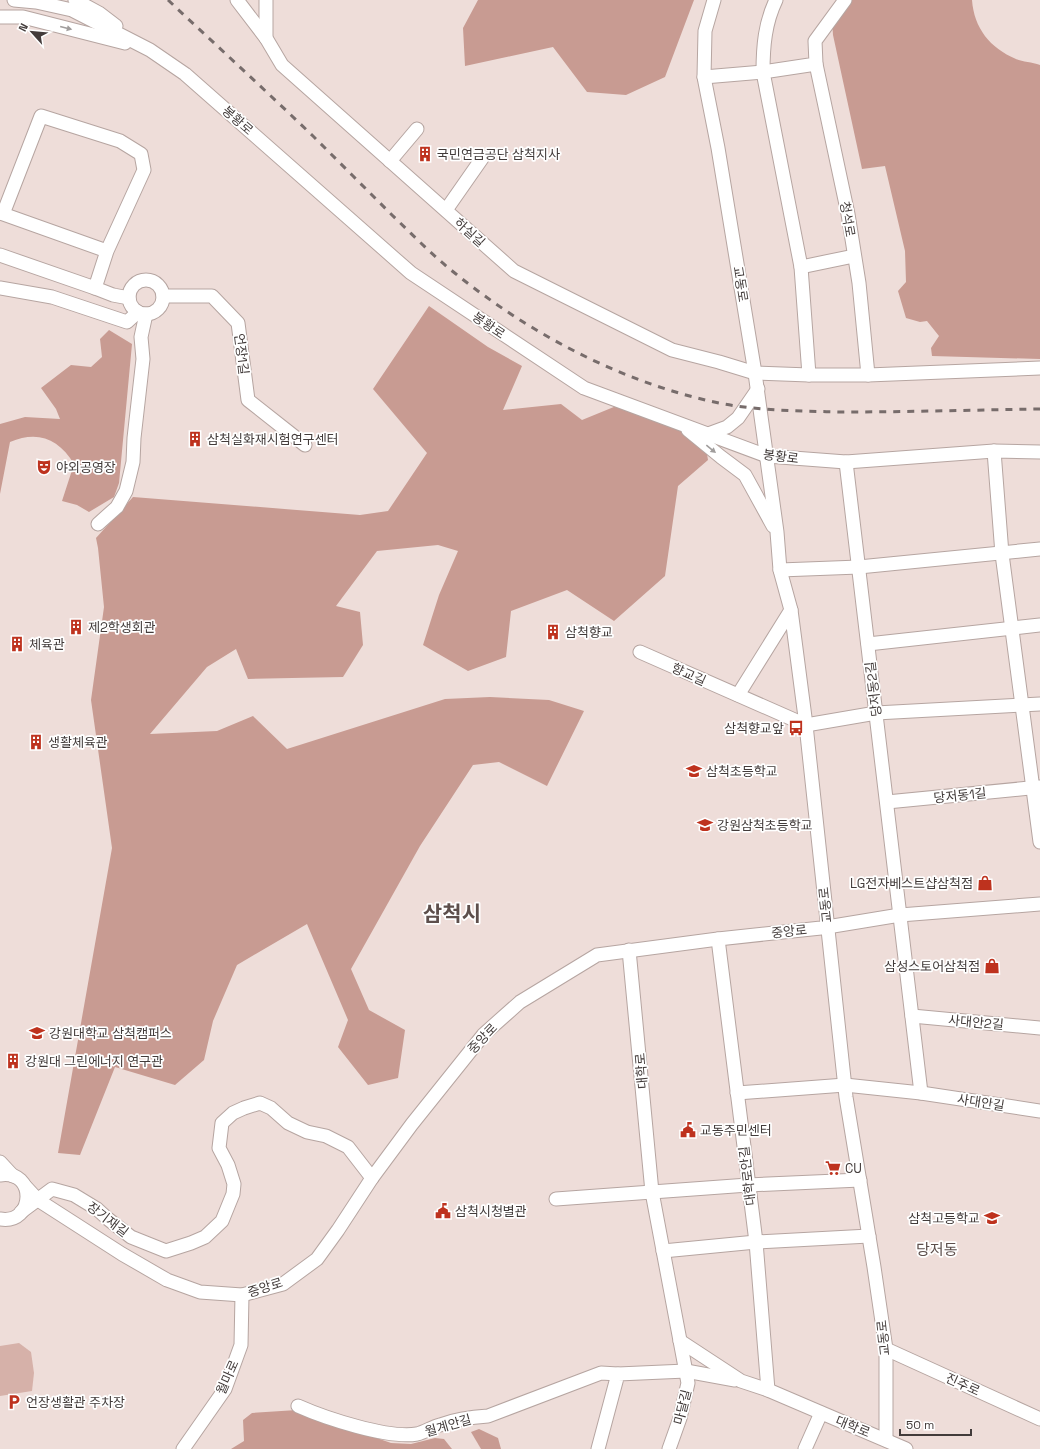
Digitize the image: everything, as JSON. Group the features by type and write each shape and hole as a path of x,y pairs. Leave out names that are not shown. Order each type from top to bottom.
{"street":[{"name":"봉황로","path":"14,0 42,3 72,10 150,50 185,74 411,273 584,388 767,456 846,462 994,451 1040,452"},
{"path":"75,0 99,13 150,50"},
{"name":"하실길","path":"237,0 266,38 282,65 514,271 672,350 755,373"},
{"path":"266,0 266,38"},
{"name":"교동로","path":"714,0 705,31 704,77 718,148 758,389 777,532 780,570 791,610 806,726 845,1085 886,1349 886,1440"},
{"path":"776,0 768,20 763,48 763,72 802,267 809,375"},
{"name":"청석로","path":"845,0 815,41 816,64 848,214 859,283 868,375"},
{"path":"0,17 23,18 150,50"},
{"path":"704,77 763,72 816,64"},
{"path":"95,288 107,251 144,170 141,154 120,141 41,116 3,214 107,251"},
{"path":"390,161 417,129"},
{"path":"446,210 483,157"},
{"path":"0,255 112,295 129,298"},
{"path":"802,267 854,256"},
{"path":"0,288 52,297 127,322 142,313 154,312 160,307 163,296 160,287 153,282 145,280 137,282 133,286 129,298 132,307 142,313"},
{"name":"언장1길","path":"163,296 212,296 238,322 248,400 305,445"},
{"path":"98,524 117,507 126,491 133,462 134,438 143,359 141,337 142,313"},
{"path":"755,373 868,375 1040,368"},
{"path":"708,434 727,428 738,418 758,389"},
{"path":"681,424 720,457 745,475 777,532"},
{"path":"994,451 1002,554 1022,705 1036,787 1040,842"},
{"name":"당저동2길","path":"846,462 900,915"},
{"path":"780,570 859,567 1002,554 1040,549"},
{"path":"738,695 791,610"},
{"path":"868,644 1040,625"},
{"name":"향교길","path":"640,652 806,726"},
{"path":"806,726 876,713 1040,704"},
{"name":"당저동1길","path":"887,802 1036,787"},
{"name":"중앙로","path":"0,1162 13,1176 20,1180 38,1200 122,1254 167,1280 200,1292 242,1295 282,1284 317,1259 372,1178 421,1112 484,1034 520,1002 597,955 718,938 827,927 900,915 1040,904"},
{"path":"737,1093 845,1085 921,1093 900,915"},
{"name":"대학로안길","path":"718,938 756,1242 768,1390"},
{"name":"대학로","path":"629,950 652,1192 680,1341 741,1381"},
{"name":"사대안2길","path":"912,1016 1040,1028"},
{"name":"사대안길","path":"921,1093 1040,1111"},
{"name":"장기재길","path":"38,1200 52,1189 74,1195 97,1209 131,1237 166,1252 191,1243 205,1236 222,1221 233,1194 234,1184 228,1165 219,1148 222,1123 233,1113 260,1103 271,1108 288,1123 307,1132 326,1136 348,1146 372,1178"},
{"path":"0,1175 5,1174 13,1176"},
{"path":"556,1199 748,1185 860,1180"},
{"path":"21,1212 27,1199 27,1192 24,1186"},
{"path":"0,1219 13,1218 38,1200"},
{"path":"663,1251 756,1242 869,1236"},
{"name":"월마로","path":"183,1449 225,1388 241,1345 242,1295"},
{"name":"마달길","path":"670,1449 680,1418 688,1383 680,1341"},
{"name":"진주로","path":"886,1349 1040,1419"},
{"name":"대학로","path":"686,1371 741,1381 768,1390 906,1449"},
{"name":"월계안길","path":"298,1406 321,1416 370,1429 394,1434 417,1434 440,1425 469,1417 488,1416 601,1373 618,1374 686,1371"},
{"path":"598,1449 618,1374"},
{"name":"대학로","path":"805,1449 821,1413"}],"shaded area":[{"path":"478,0 694,0 665,77 626,95 587,92 553,47 465,66 463,28"},
{"path":"842,0 972,0 976,19 985,36 991,43 998,49 1016,59 1040,65 1040,359 932,356 931,348 939,336 927,321 920,322 906,318 898,291 906,282 905,251 885,166 862,169 833,35 832,21"},
{"path":"429,306 488,347 522,366 503,410 561,404 582,420 626,402 705,442 708,460 678,486 665,576 614,621 567,590 511,611 506,657 468,671 423,645 439,595 458,551 438,545 377,551 336,606 360,612 363,645 343,677 248,679 236,649 207,667 150,734 217,731 253,716 287,749 445,699 490,697 549,700 584,711 547,786 499,762 473,765 420,846 351,969 369,1010 405,1030 398,1078 368,1085 338,1047 348,1020 307,924 237,965 213,1021 204,1060 175,1085 115,1067 80,1155 58,1153 112,848 91,700 104,607 96,538 133,497 360,515 388,511 427,453 373,389"},
{"path":"109,330 132,344 119,483 114,497 89,512 77,505 62,501 74,464 62,448 47,439 39,437 20,438 10,442 0,494 0,424 25,417 60,419 56,409 41,388 71,365 91,367 102,357 100,339"},
{"path":"19,1343 31,1352 34,1373 32,1391 0,1396 0,1346"},
{"path":"297,1410 391,1443 411,1444 435,1438 444,1439 452,1449 231,1449 244,1441 243,1420 252,1413"},
{"path":"479,1429 498,1438 501,1449 481,1449 471,1432"}],"railway":[{"path":"168,0 313,136 392,215 448,267 486,297 517,318 582,355 617,371 688,396 724,404 753,408 841,412 1040,409"}],"place":[{"name":"국민연금공단 삼척지사","path":"425,154"},
{"name":"삼척실화재시험연구센터","path":"195,439"},
{"name":"야외공영장","path":"44,467"},
{"name":"제2학생회관","path":"76,627"},
{"name":"삼척향교","path":"553,632"},
{"name":"체육관","path":"17,644"},
{"name":"삼척향교앞","path":"796,728"},
{"name":"생활체육관","path":"36,742"},
{"name":"삼척초등학교","path":"694,771"},
{"name":"강원삼척초등학교","path":"705,825"},
{"name":"LG전자베스트샵삼척점","path":"985,883"},
{"name":"삼성스토어삼척점","path":"992,966"},
{"name":"강원대학교 삼척캠퍼스","path":"37,1033"},
{"name":"강원대 그린에너지 연구관","path":"13,1061"},
{"name":"교동주민센터","path":"688,1130"},
{"name":"CU","path":"833,1168"},
{"name":"삼척시청별관","path":"443,1211"},
{"name":"삼척고등학교","path":"992,1218"},
{"name":"언장생활관 주차장","path":"14,1402"}],"district":[{"name":"삼척시","path":"452,914"},
{"name":"당저동","path":"937,1250"}]}
